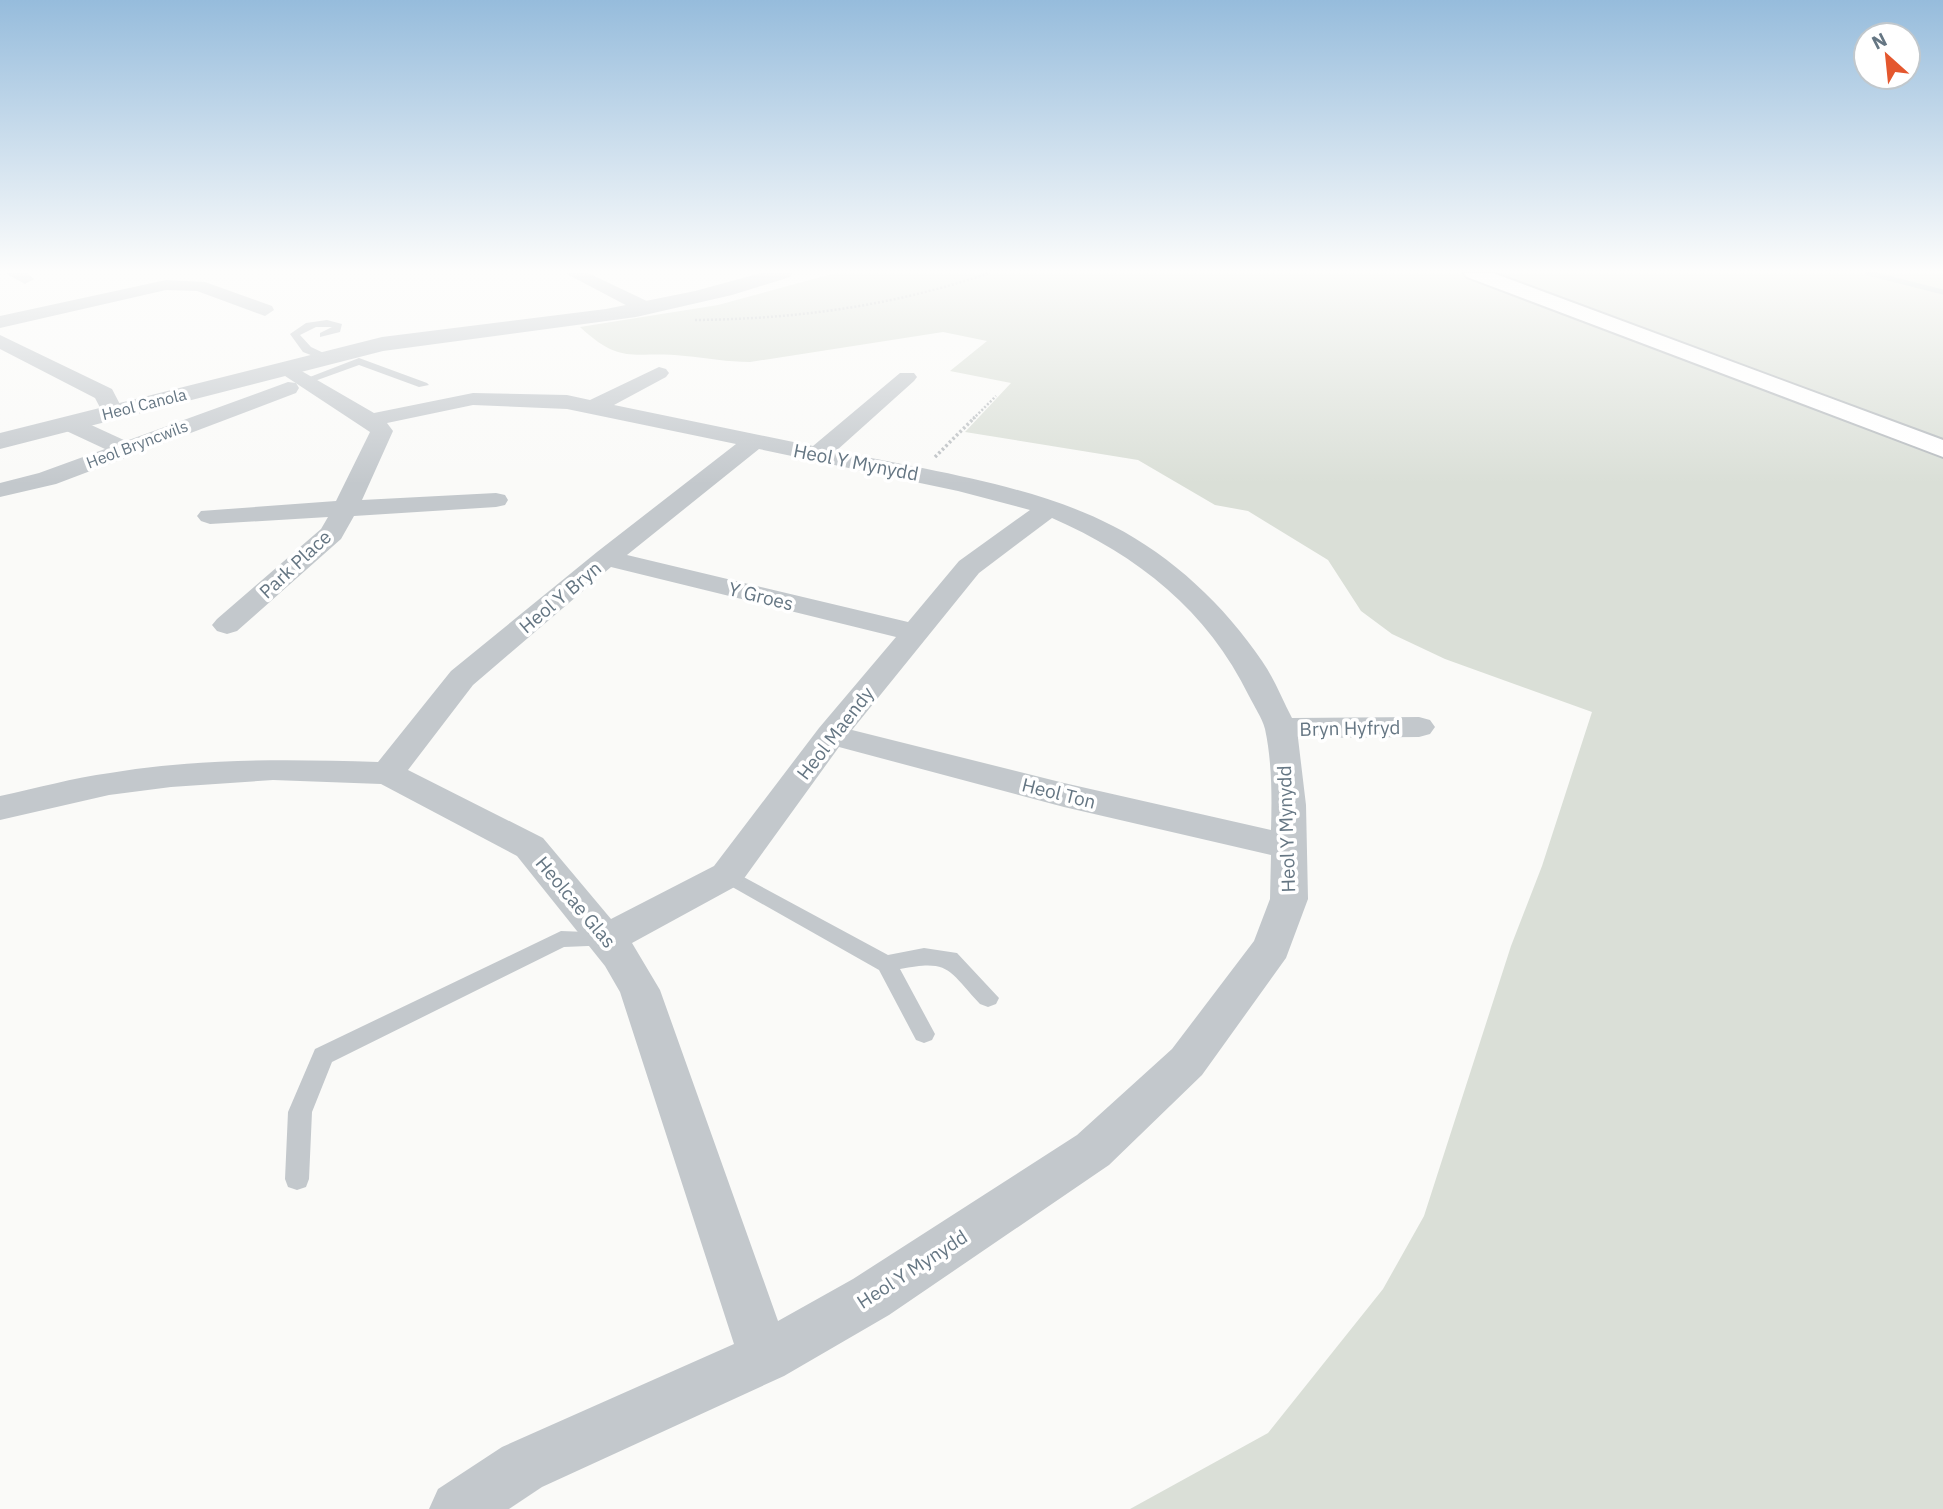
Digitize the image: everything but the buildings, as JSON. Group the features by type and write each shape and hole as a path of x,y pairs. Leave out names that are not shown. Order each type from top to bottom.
{"main road":[{"path":"1662,343 1943,449"}],"street":[{"path":"5,343 104,394 113,412"},
{"name":"Heol Canola","path":"0,441 113,412 283,384 325,346 352,343"},
{"path":"594,407 659,373"},
{"path":"818,454 907,377"},
{"path":"283,384 370,420"},
{"name":"Heol Bryncwils","path":"0,490 47,479 283,384"},
{"name":"Heol Y Mynydd","path":"370,420 472,399 567,402 917,475 1050,508 1104,530 1161,568 1204,610 1249,664 1282,728 1289,805 1289,899 1272,947 1187,1062 1093,1150 871,1297 765,1357 522,1467 458,1509"},
{"name":"Park Place","path":"226,617 332,533 382,432 370,420"},
{"path":"68,424 124,449"},
{"name":"Heol Y Bryn","path":"387,773 462,678 606,558 753,442"},
{"name":"Park Place","path":"210,516 496,500"},
{"name":"Heol Maendy","path":"606,939 727,875 831,735 969,567 1050,508"},
{"name":"Y Groes","path":"606,558 916,633"},
{"name":"Bryn Hyfryd","path":"1282,728 1419,727"},
{"name":"Heol Ton","path":"831,735 1064,795 1289,847"},
{"name":"Heolcae Glas","path":"0,808 109,784 171,776 273,769 387,773 530,847 619,955 640,990 765,1357"}],"lane":[{"path":"283,384 359,361 423,385"},
{"path":"727,875 886,964 925,1034"},
{"path":"297,1180 300,1112 323,1056 561,939 606,939"},
{"path":"886,964 924,956 950,959 988,998"}],"path":[{"path":"917,475 996,396"}],"shaded area":[{"path":"601,343 870,343 750,362 630,354 607,348"},
{"path":"984,343 1943,343 1943,1509 1130,1509 1268,1433 1383,1289 1424,1216 1511,946 1542,866 1592,712 1445,659 1392,634 1361,611 1328,560 1248,511 1215,505 1138,460 965,432 1011,383 950,371"}]}
